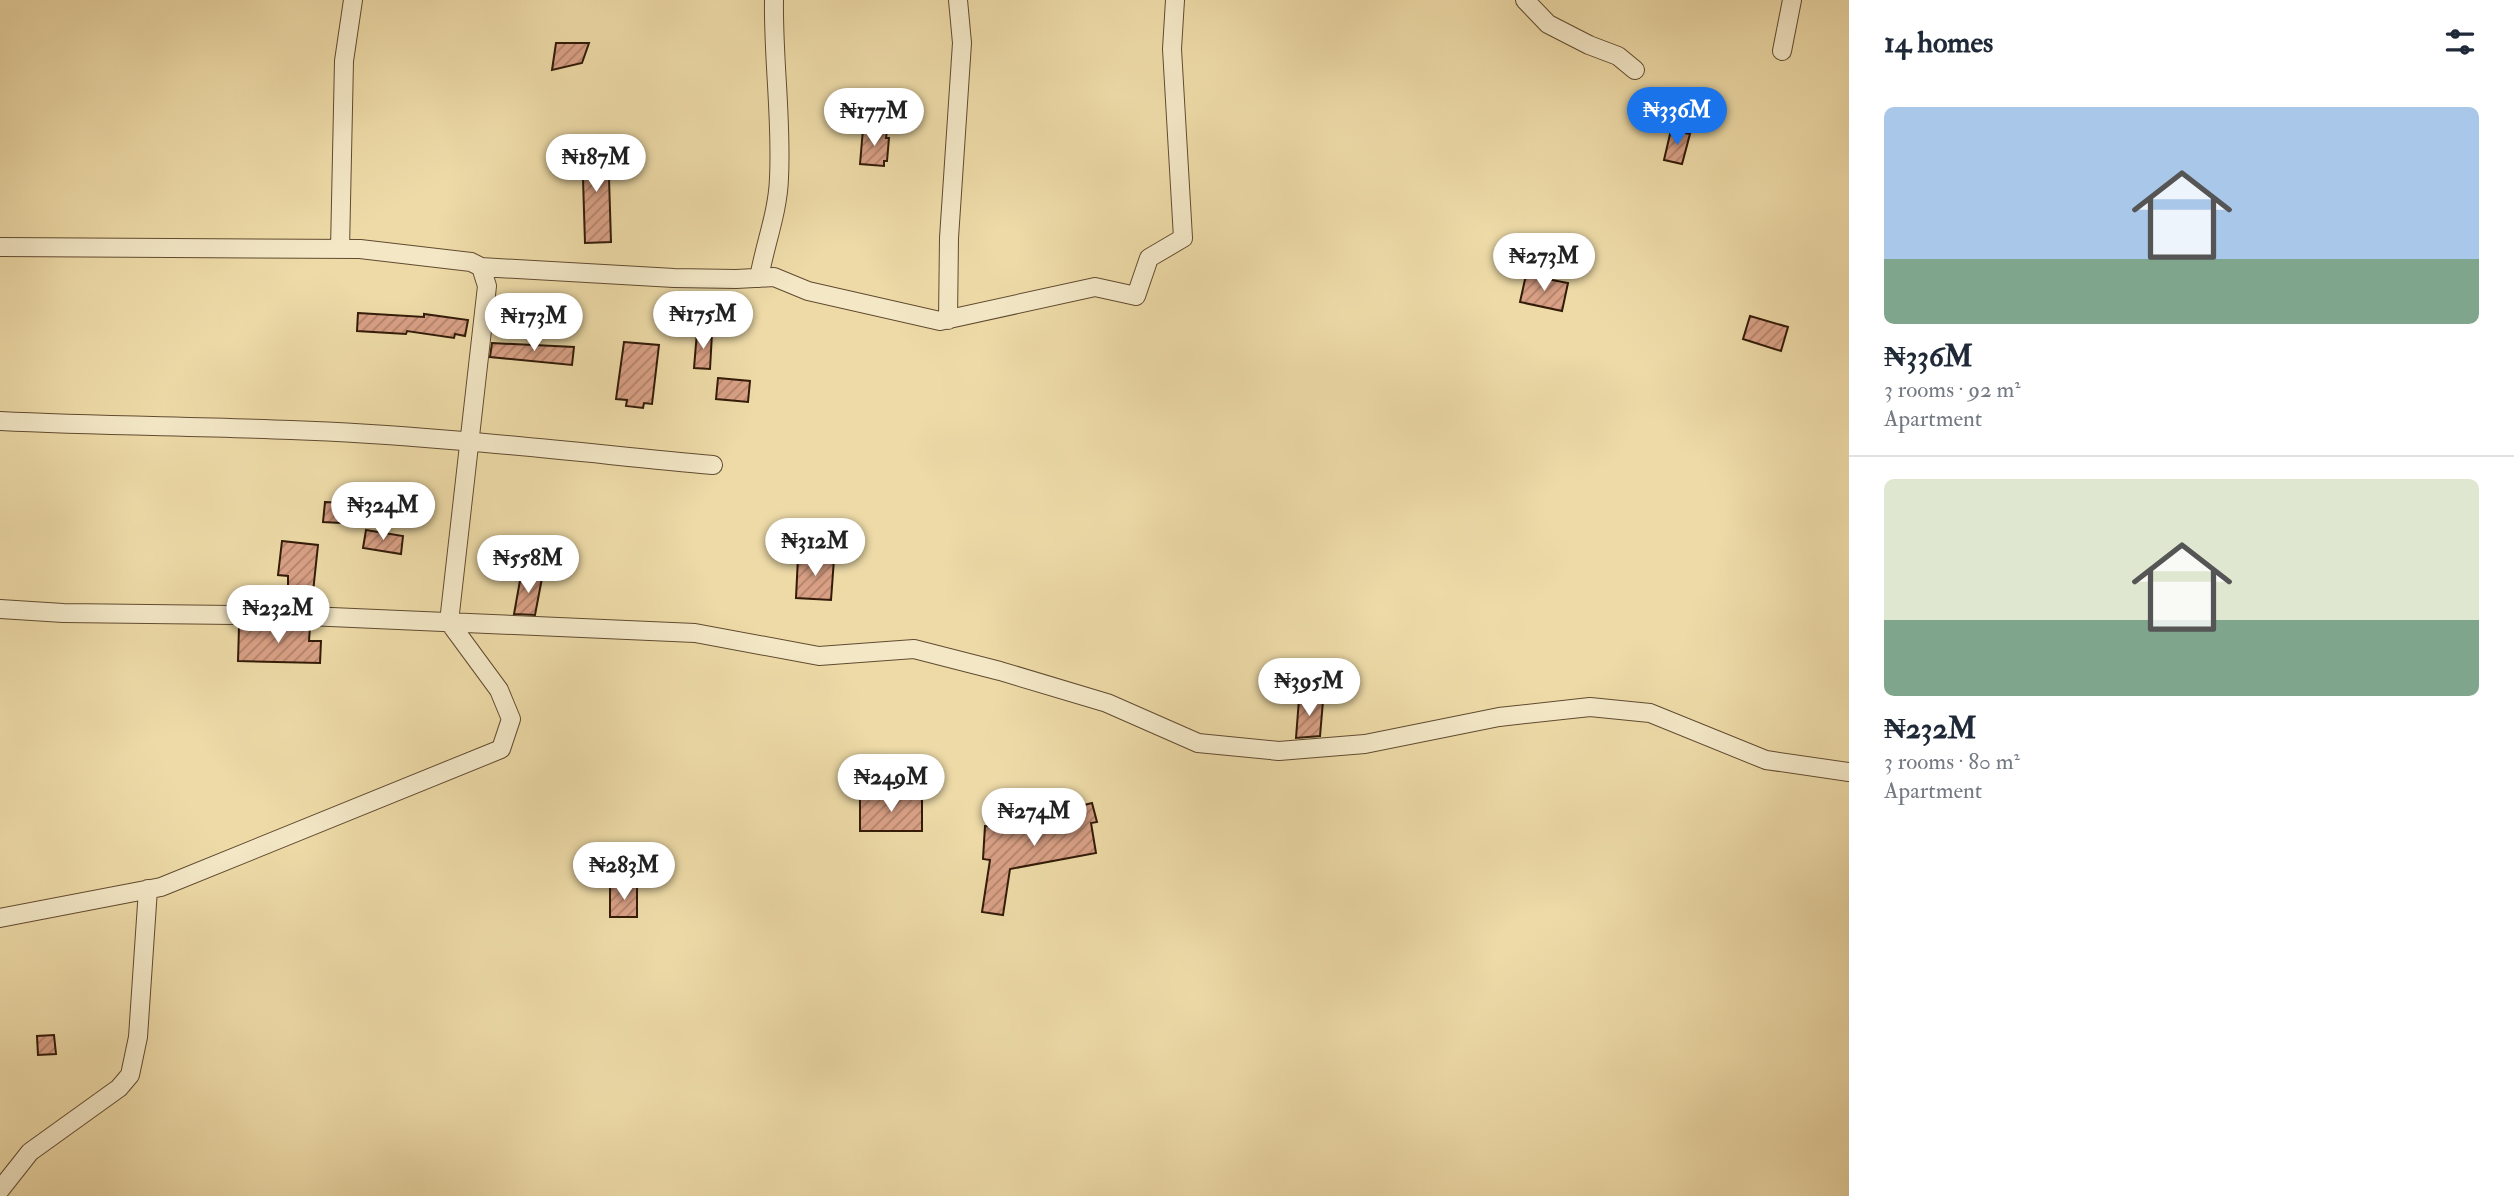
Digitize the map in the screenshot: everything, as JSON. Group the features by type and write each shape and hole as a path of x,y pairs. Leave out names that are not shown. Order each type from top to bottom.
{"street":[{"path":"340,249 344,61 353,0"},
{"path":"759,278 774,215 779,178 774,0"},
{"path":"948,320 949,238 961,43 958,0"},
{"path":"0,247 360,249 471,262 481,267 674,278 774,277 808,291 940,321 1096,287 1136,296 1149,258 1183,238 1172,49 1175,0"},
{"path":"1525,0 1548,23 1618,56 1634,70"},
{"path":"1782,51 1792,0"},
{"path":"0,918 161,887 501,749 511,719 499,690 449,622 487,286 481,267"},
{"path":"0,421 292,430 469,442 713,465"},
{"path":"0,609 64,613 308,616 695,633 819,656 914,649 1107,703 1198,743 1279,751 1365,744 1499,717 1590,707 1650,713 1766,760 1849,772"},
{"path":"0,1190 30,1152 119,1088 130,1075 138,1037 148,889"}],"building":[{"path":"556,43 589,43 582,63 552,70"},
{"path":"848,104 862,104 862,125 848,124"},
{"path":"863,129 887,131 886,138 889,138 884,166 860,164"},
{"path":"1671,130 1690,134 1682,164 1664,160"},
{"path":"608,146 611,242 585,243 582,147"},
{"path":"1526,275 1568,283 1562,311 1520,302"},
{"path":"358,313 424,317 424,314 468,320 465,336 455,334 454,338 407,331 406,334 357,331"},
{"path":"1750,316 1788,327 1781,351 1743,339"},
{"path":"697,332 712,333 710,369 694,368"},
{"path":"624,342 659,345 652,404 644,403 643,408 626,406 627,400 616,399"},
{"path":"492,343 574,347 572,365 490,357"},
{"path":"718,378 750,381 748,402 716,399"},
{"path":"325,502 362,504 361,524 323,522"},
{"path":"366,530 403,536 401,554 363,548"},
{"path":"282,541 318,545 313,592 288,592 288,576 278,575"},
{"path":"798,557 834,559 831,600 796,598"},
{"path":"521,575 542,578 535,615 514,614"},
{"path":"239,627 310,627 309,641 321,641 320,663 238,661"},
{"path":"1299,699 1323,701 1320,736 1296,738"},
{"path":"860,796 922,796 922,831 860,831"},
{"path":"1092,803 1097,822 1091,823 1096,853 1010,869 1003,915 982,912 990,860 983,859 985,826 1019,828 1018,822"},
{"path":"637,886 637,917 610,917 610,887"},
{"path":"54,1035 56,1054 38,1055 37,1036"}]}
